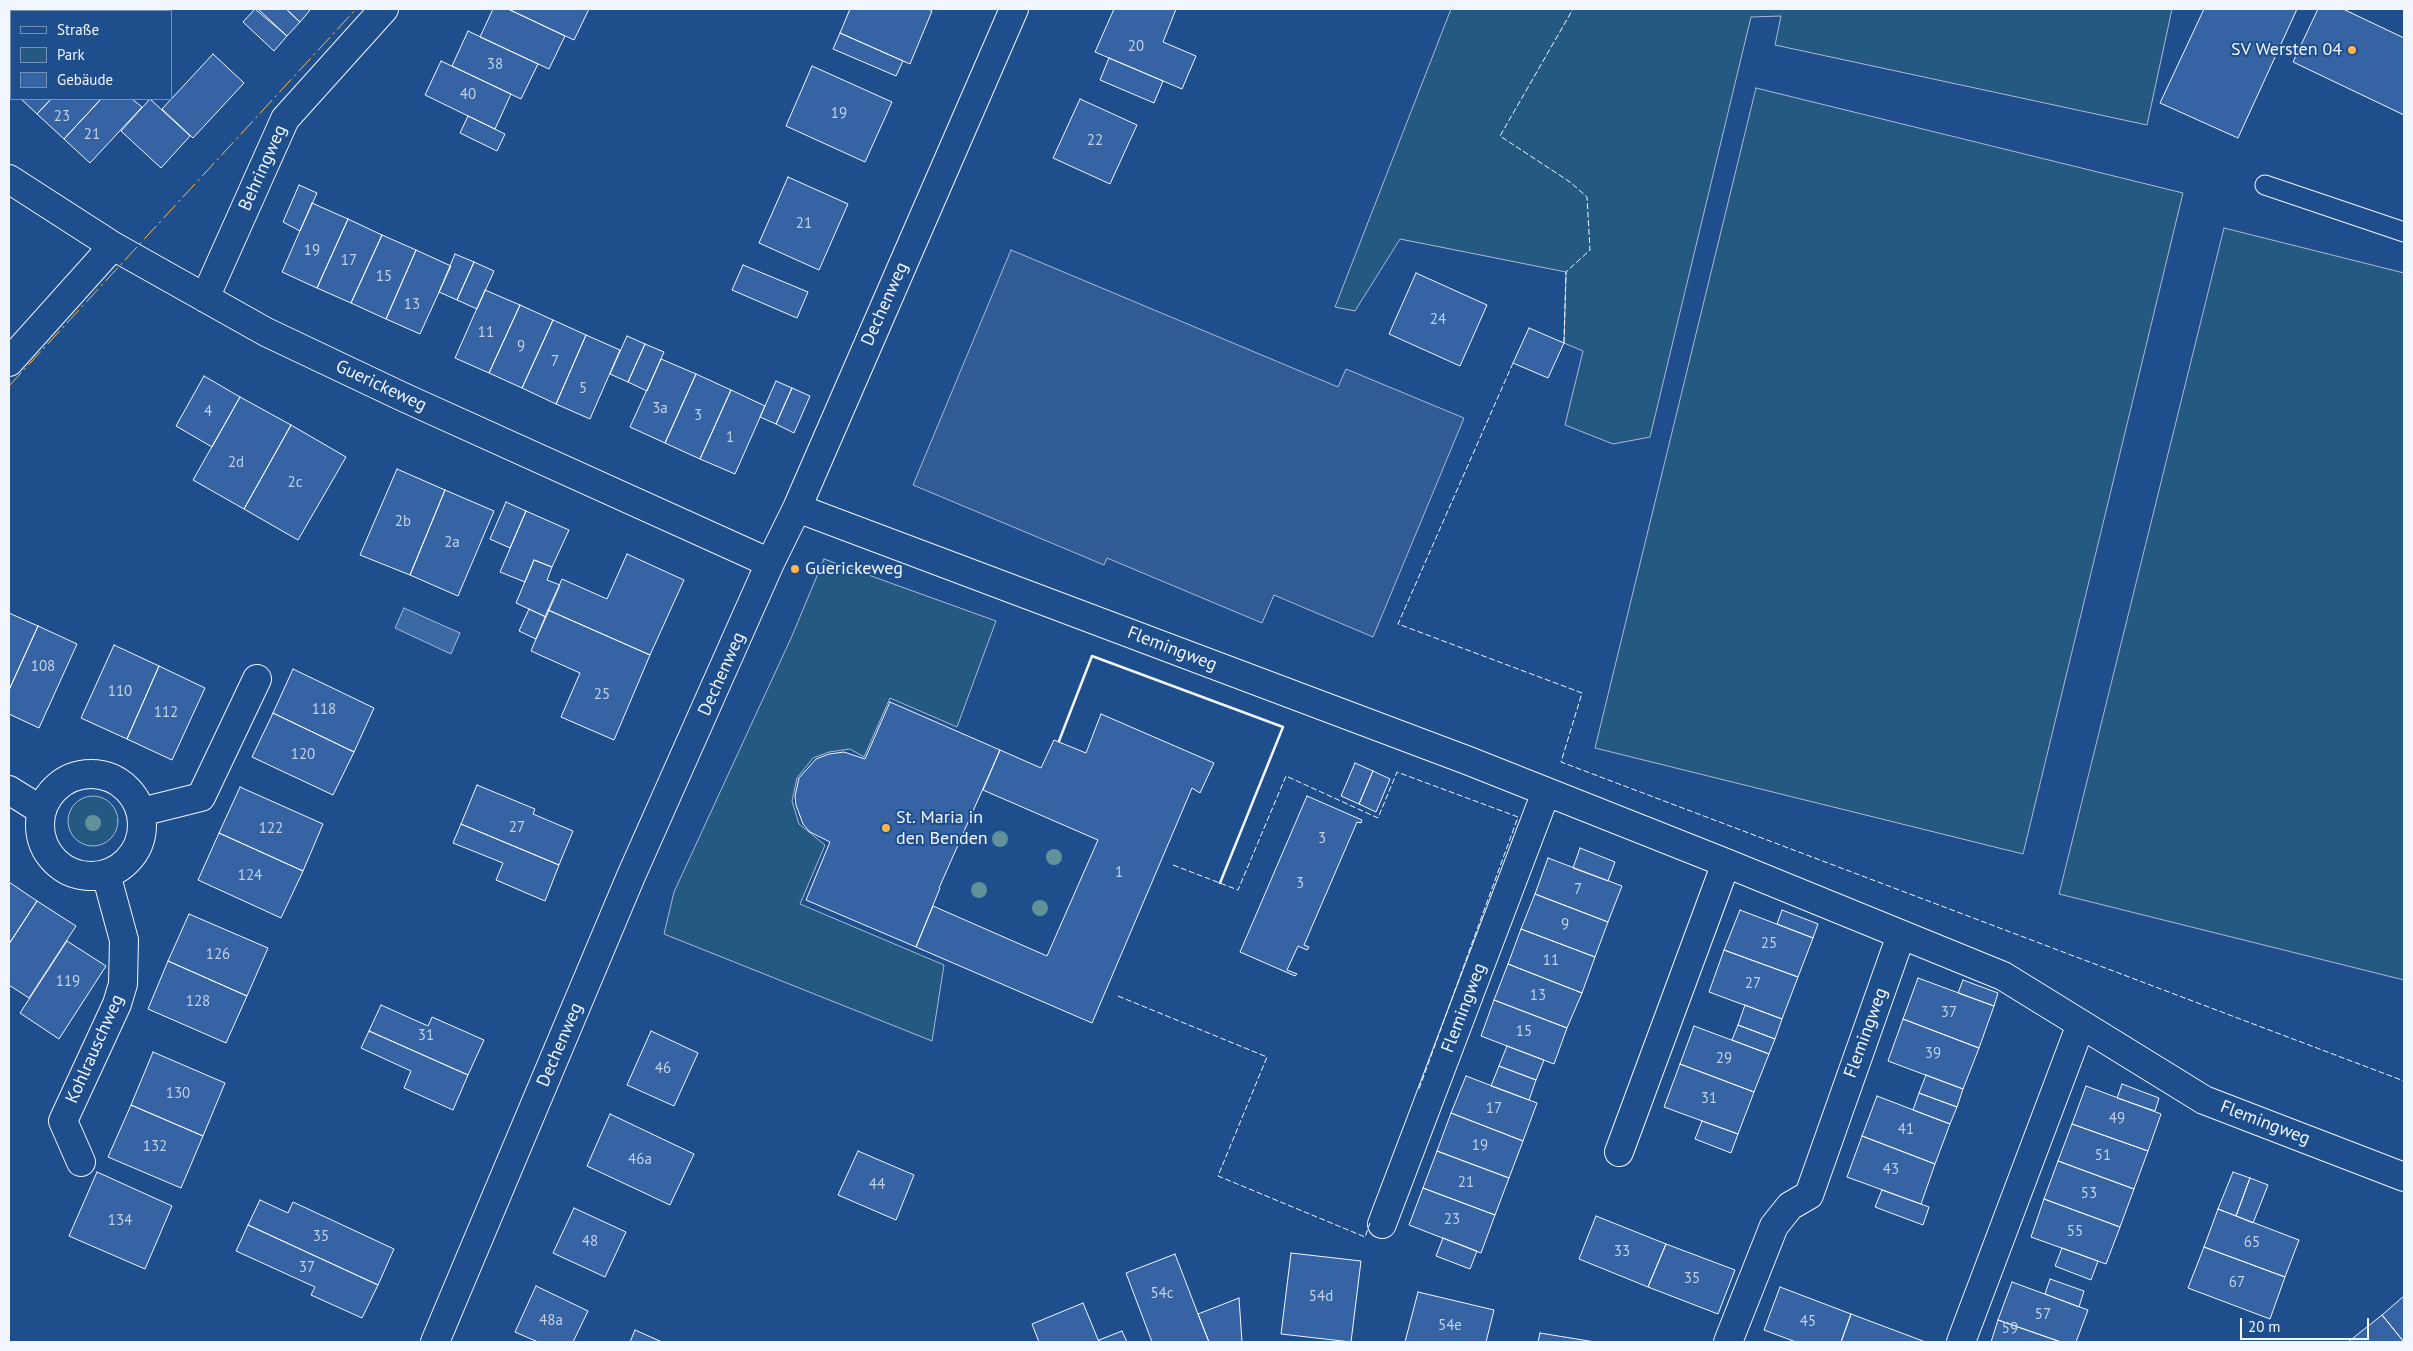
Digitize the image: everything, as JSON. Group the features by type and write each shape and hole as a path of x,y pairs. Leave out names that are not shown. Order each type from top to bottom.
{"street":[{"name":"Behringweg","path":"205,298 285,119 384,9"},
{"name":"Dechenweg","path":"435,1342 631,876 770,563 797,508 1014,9"},
{"name":"Guerickeweg","path":"9,179 113,246 266,332 403,397 770,563"},
{"path":"9,362 113,246"},
{"name":"Flemingweg","path":"797,508 1546,792 2003,976 2204,1100 2404,1177"},
{"path":"141,812 201,797 257,679"},
{"path":"91,774 108,777 122,784 133,797 141,812 141,838 135,850 128,861 106,874 90,877 74,874 60,867 49,856 41,841 39,826 42,810 49,795 60,783 75,776 91,774"},
{"path":"9,790 42,810"},
{"name":"Flemingweg","path":"1382,1224 1546,792"},
{"path":"1619,1152 1726,863"},
{"name":"Kohlrauschweg","path":"81,1162 63,1121 117,1004 123,984 124,940 106,874"},
{"name":"Flemingweg","path":"1728,1342 1774,1226 1790,1206 1809,1195 1901,935"},
{"path":"1961,1342 2081,1024"}],"lane":[{"path":"2265,185 2404,232"}],"green space":[{"path":"1451,9 2172,9 2147,125 1775,45 1781,16 1751,17 1650,437 1613,444 1565,425 1583,351 1564,343 1566,272 1400,239 1355,311 1335,307"},
{"path":"1756,88 2183,193 2023,854 1595,748"},
{"path":"2224,228 2404,273 2404,980 2059,894"},
{"path":"824,559 996,621 957,727 890,698 864,757 850,749 829,752 813,758 797,778 792,801 799,824 825,845 800,904 944,965 932,1041 664,934 674,892 792,636"},
{"path":"93,796 103,798 111,803 116,811 118,821 116,831 111,839 103,844 93,846 83,844 75,839 70,831 68,821 70,811 75,803 83,798"}],"shaded area":[{"path":"1011,250 1338,387 1346,369 1464,418 1373,637 1274,595 1262,623 1107,558 1104,565 913,485"},
{"path":"404,608 460,633 451,654 395,628"}],"building":[{"path":"9,9 22,9 10,10 9,24"},
{"path":"255,9 287,36 274,51 243,22"},
{"path":"258,9 286,9 300,22 287,36"},
{"path":"286,9 311,9 300,22"},
{"path":"493,9 508,9 565,36 549,69 480,37"},
{"path":"508,9 589,9 574,40"},
{"path":"850,9 928,9 932,11 910,64 840,33"},
{"path":"1114,9 1176,9 1163,42 1196,56 1182,89 1095,52"},
{"path":"2204,9 2297,9 2238,138 2160,103"},
{"name":"SV Wersten 04","path":"2318,9 2343,9 2404,38 2404,115 2293,62"},
{"path":"10,22 9,85 9,24"},
{"path":"468,31 538,64 521,99 452,66"},
{"path":"840,33 903,61 896,76 833,49"},
{"path":"213,54 244,83 193,138 162,109"},
{"path":"1109,58 1163,81 1154,103 1100,80"},
{"path":"441,61 511,94 495,129 425,95"},
{"path":"812,66 892,102 865,162 786,126"},
{"path":"1080,99 1137,125 1110,184 1053,158"},
{"path":"22,100 50,100 37,114"},
{"path":"50,100 100,100 64,139 37,114"},
{"path":"100,100 133,100 142,107 90,163 64,139"},
{"path":"151,100 190,136 161,168 121,131"},
{"path":"468,116 505,134 497,151 460,133"},
{"path":"788,177 848,204 819,270 759,243"},
{"path":"299,185 317,193 300,231 283,222"},
{"path":"312,203 348,219 317,288 282,272"},
{"path":"348,219 382,235 351,303 317,288"},
{"path":"382,235 416,250 386,319 351,303"},
{"path":"416,250 451,266 420,334 386,319"},
{"path":"455,254 474,262 457,300 439,292"},
{"path":"474,262 494,271 477,309 457,300"},
{"path":"743,265 808,292 797,318 732,290"},
{"path":"1416,273 1487,305 1460,366 1389,334"},
{"path":"485,290 520,305 489,373 455,358"},
{"path":"520,305 553,320 522,388 489,373"},
{"path":"553,320 586,335 556,404 522,388"},
{"path":"1529,328 1564,343 1548,378 1513,363"},
{"path":"586,335 620,350 590,419 556,404"},
{"path":"627,336 645,344 628,382 610,374"},
{"path":"645,344 664,352 647,391 628,382"},
{"path":"661,359 696,374 665,443 630,427"},
{"path":"696,374 731,390 700,459 665,443"},
{"path":"204,376 240,397 212,447 176,426"},
{"path":"776,381 792,388 776,424 760,417"},
{"path":"792,388 810,396 794,433 776,424"},
{"path":"731,390 765,406 735,474 700,459"},
{"path":"240,397 291,425 244,509 193,480"},
{"path":"291,425 346,457 298,540 244,509"},
{"path":"397,469 445,490 410,575 360,555"},
{"path":"445,490 494,511 458,596 410,575"},
{"path":"506,502 526,511 510,548 490,539"},
{"path":"526,511 569,530 552,567 534,560 525,582 500,572"},
{"path":"627,554 684,580 650,655 548,610 562,579 607,599"},
{"path":"534,560 552,567 547,580 560,585 546,617 516,603"},
{"path":"529,609 546,617 536,639 519,631"},
{"path":"548,610 650,655 614,740 561,717 580,673 531,651"},
{"path":"9,613 38,626 9,690"},
{"path":"38,626 77,644 39,728 9,714 9,690"},
{"path":"114,645 159,666 127,739 81,718"},
{"path":"159,666 205,688 172,760 127,739"},
{"path":"293,669 374,708 354,752 273,713"},
{"name":"St. Maria in den Benden","path":"890,702 1000,750 939,888 916,947 806,900 830,842 810,832 803,824 796,805 795,796 799,778 816,759 829,754 844,752 865,759"},
{"path":"273,713 354,752 333,795 252,757"},
{"path":"1101,714 1214,763 1200,793 1192,788 1092,1023 916,947 933,906 1047,956 1098,840 983,790 1000,750 1041,768 1054,740 1086,753"},
{"path":"1355,763 1373,771 1359,804 1341,796"},
{"path":"1373,771 1390,779 1376,812 1359,804"},
{"path":"477,785 535,809 533,814 573,831 559,865 461,824"},
{"path":"240,787 323,824 303,871 219,833"},
{"path":"1307,796 1362,820 1361,823 1357,822 1304,945 1309,947 1307,950 1298,946 1287,970 1297,974 1295,976 1240,952"},
{"path":"461,824 559,865 545,901 496,880 503,863 453,843"},
{"path":"219,833 303,871 281,918 198,880"},
{"path":"1580,848 1615,862 1608,881 1573,868"},
{"path":"1548,858 1622,886 1608,922 1535,894"},
{"path":"9,882 37,901 9,944"},
{"path":"1535,894 1608,922 1595,957 1521,929"},
{"path":"37,901 76,926 29,998 9,985 9,944"},
{"path":"1740,910 1813,938 1798,977 1724,950"},
{"path":"1782,910 1818,924 1813,938 1777,924"},
{"path":"189,914 268,948 247,996 168,961"},
{"path":"1521,929 1595,957 1582,993 1508,964"},
{"path":"67,941 106,966 59,1039 20,1013"},
{"path":"1724,950 1798,977 1782,1019 1709,992"},
{"path":"168,961 247,996 226,1043 148,1009"},
{"path":"1508,964 1582,993 1567,1028 1494,1000"},
{"path":"1918,978 1994,1006 1979,1048 1903,1019"},
{"path":"1963,980 1998,993 1994,1006 1958,993"},
{"path":"1494,1000 1567,1028 1554,1064 1481,1036"},
{"path":"381,1005 428,1026 432,1017 484,1040 468,1075 369,1031"},
{"path":"1745,1005 1782,1019 1775,1039 1738,1025"},
{"path":"1903,1019 1979,1048 1963,1089 1888,1061"},
{"path":"1738,1025 1775,1039 1769,1054 1732,1040"},
{"path":"1694,1026 1769,1054 1754,1092 1680,1064"},
{"path":"369,1031 468,1075 453,1110 404,1088 411,1071 361,1048"},
{"path":"651,1031 698,1053 674,1106 627,1085"},
{"path":"1507,1046 1544,1060 1536,1080 1499,1066"},
{"path":"153,1052 225,1083 203,1136 131,1105"},
{"path":"1680,1064 1754,1092 1738,1134 1664,1107"},
{"path":"1499,1066 1536,1080 1529,1100 1491,1086"},
{"path":"1926,1075 1963,1089 1957,1107 1919,1093"},
{"path":"1466,1076 1537,1103 1523,1141 1451,1113"},
{"path":"2122,1084 2159,1098 2155,1111 2117,1098"},
{"path":"2086,1086 2161,1114 2148,1151 2072,1124"},
{"path":"1919,1093 1957,1107 1950,1124 1913,1110"},
{"path":"1877,1096 1950,1124 1935,1164 1862,1136"},
{"path":"131,1105 203,1136 181,1188 108,1157"},
{"path":"1451,1113 1523,1141 1509,1178 1437,1151"},
{"path":"610,1114 694,1154 670,1205 587,1166"},
{"path":"1702,1121 1738,1134 1731,1153 1695,1139"},
{"path":"2072,1124 2148,1151 2134,1189 2058,1161"},
{"path":"1862,1136 1935,1164 1921,1204 1847,1177"},
{"path":"858,1151 914,1175 896,1220 838,1195"},
{"path":"1437,1151 1509,1178 1495,1215 1423,1188"},
{"path":"2058,1161 2134,1189 2120,1227 2044,1199"},
{"path":"97,1172 172,1206 145,1269 69,1236"},
{"path":"2233,1172 2250,1178 2236,1216 2218,1209"},
{"path":"2250,1178 2268,1185 2253,1223 2236,1216"},
{"path":"1423,1188 1495,1215 1481,1253 1409,1225"},
{"path":"1882,1190 1929,1207 1923,1225 1875,1207"},
{"path":"2044,1199 2120,1227 2106,1264 2031,1237"},
{"path":"260,1200 288,1213 293,1202 394,1249 378,1285 248,1225"},
{"path":"574,1208 626,1232 605,1277 553,1253"},
{"path":"2218,1209 2299,1240 2285,1277 2204,1247"},
{"path":"1596,1216 1666,1244 1648,1287 1579,1259"},
{"path":"248,1225 378,1285 362,1318 311,1295 315,1287 236,1251"},
{"path":"1443,1238 1477,1251 1470,1269 1436,1256"},
{"path":"1666,1244 1735,1270 1718,1314 1648,1287"},
{"path":"2204,1247 2285,1277 2270,1319 2188,1288"},
{"path":"2062,1248 2098,1261 2091,1280 2055,1266"},
{"path":"1291,1253 1361,1261 1351,1342 1281,1334"},
{"path":"1175,1254 1209,1342 1152,1342 1126,1273"},
{"path":"2050,1279 2084,1291 2079,1307 2045,1294"},
{"path":"2012,1282 2088,1310 2076,1342 2061,1342 1998,1320"},
{"path":"536,1286 588,1311 573,1342 538,1342 515,1332"},
{"path":"1780,1287 1851,1314 1841,1342 1796,1342 1764,1330"},
{"path":"1418,1292 1494,1310 1486,1342 1405,1342"},
{"path":"2404,1296 2404,1342 2382,1315"},
{"path":"1239,1298 1242,1342 1209,1342 1198,1314"},
{"path":"1083,1303 1099,1342 1039,1342 1032,1324"},
{"path":"1851,1314 1923,1341 1841,1342"},
{"path":"2382,1315 2404,1342 2348,1342"},
{"path":"1998,1320 2061,1342 1991,1342"},
{"path":"635,1330 662,1342 630,1342"},
{"path":"1122,1331 1127,1342 1099,1342 1099,1340"},
{"path":"1540,1333 1595,1342 1538,1342"}],"fence":[{"path":"1564,343 1566,272 1590,250 1587,197 1570,182 1500,136 1573,9"},
{"path":"1513,363 1398,624 1582,693 1561,762 2404,1081"},
{"path":"1173,865 1238,890 1286,776 1378,818 1397,772 1518,817 1419,1089"},
{"path":"1118,996 1267,1057 1218,1176 1365,1237 1370,1223"}],"wall":[{"path":"1059,741 1092,656 1283,727 1220,883"}],"power":[{"path":"9,386 356,9"}],"place":[{"name":"SV Wersten 04","path":"2352,50"},
{"name":"Guerickeweg","path":"795,569"},
{"name":"St. Maria in den Benden","path":"886,828"}]}
